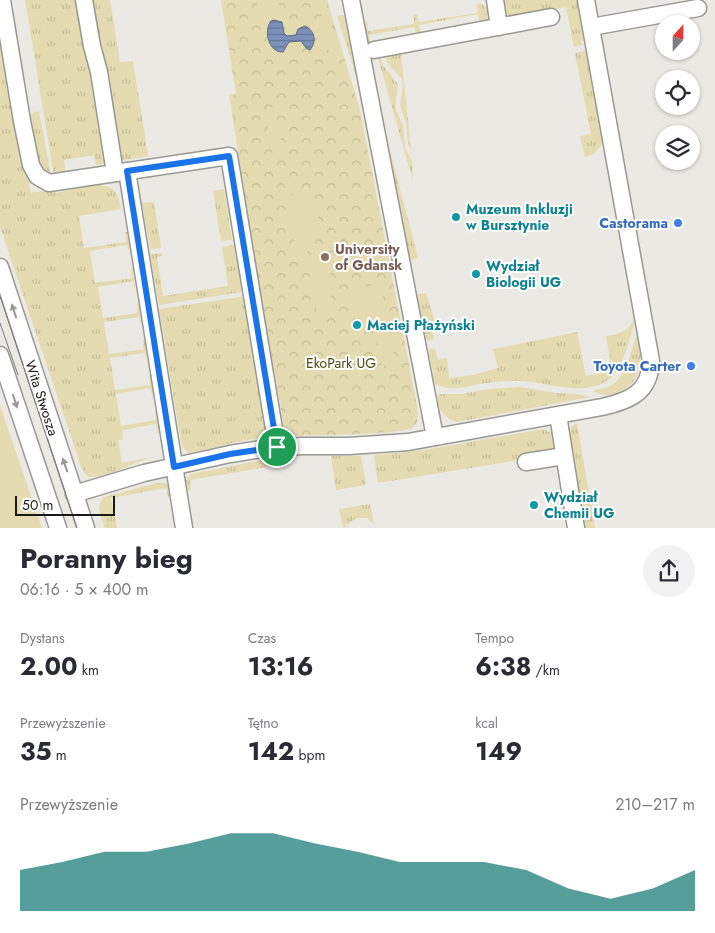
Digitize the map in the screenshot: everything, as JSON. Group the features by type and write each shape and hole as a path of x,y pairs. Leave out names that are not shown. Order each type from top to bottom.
{"street":[{"path":"2,0 22,121 31,166 37,176 49,183 229,156 277,447"},
{"path":"84,0 92,46 121,172 184,528"},
{"path":"351,0 435,437"},
{"path":"495,0 499,27"},
{"path":"74,494 144,473 230,454 277,447 364,446 408,442 626,401 640,391 651,369 648,339 586,0"},
{"path":"591,27 698,8"},
{"path":"374,50 551,17"},
{"name":"Wita Stwosza","path":"0,267 86,528"},
{"name":"Wita Stwosza","path":"0,355 58,528"},
{"path":"558,415 576,528"},
{"path":"526,462 564,456"}],"green space":[{"path":"25,0 80,0 108,163 96,165 94,155 64,160 66,176 54,176"},
{"path":"89,0 110,0 120,62 133,61 148,156 119,161"},
{"name":"EkoPark UG","path":"221,0 327,0 360,110 418,411 417,423 412,428 391,432 335,435 292,436 285,432 229,95 236,94"},
{"path":"256,0 273,0 284,8 285,14 282,20 275,17 268,20 264,27 261,25"},
{"path":"499,0 579,0 586,40 581,41 582,45 574,47 566,7 511,18 503,15"},
{"path":"480,3 488,12 487,20 482,23 480,23 478,14 419,25 421,34 417,36 414,27 369,35 371,46 367,45 362,24 367,21 368,31 414,24 414,14 417,15 419,22 478,13 477,5"},
{"path":"0,14 15,110 31,193 54,189 55,193 92,186 111,188 118,197 121,209 79,216 84,248 126,242 125,232 127,232 130,255 127,245 90,251 95,283 132,278 131,268 133,268 135,291 133,281 98,287 103,318 138,313 137,304 139,304 141,326 139,317 104,322 109,354 144,349 143,339 145,339 147,362 144,353 110,358 115,390 150,385 149,375 151,375 153,398 150,388 116,394 121,426 156,420 155,411 157,411 160,433 158,433 156,424 122,430 123,440 118,440 122,463 146,458 146,460 95,477 88,477 82,469 0,227"},
{"path":"343,15 347,26 349,26 358,76 356,76 337,16"},
{"path":"321,16 327,17 330,21 338,54 332,55 327,48 316,49 318,40 310,25 316,24"},
{"path":"588,50 605,137 598,150 585,157 580,136 591,134 575,53"},
{"path":"401,53 411,150 408,143 406,123 400,105 403,86 402,79 388,64 385,55"},
{"path":"380,57 383,65 398,84 395,107 403,126 405,148 412,161 413,181 378,58"},
{"path":"375,93 418,258 407,261"},
{"path":"281,106 283,111 277,116 282,157 274,164 267,121 269,108"},
{"path":"39,111 51,176 39,166 29,123 30,116 34,112"},
{"path":"224,189 232,240 221,241 213,191"},
{"path":"302,191 308,202 319,208 318,217 309,240 306,268 292,234 286,198"},
{"path":"154,202 161,248 150,249 142,203"},
{"path":"234,245 242,292 159,305 150,254 162,253 162,256 157,257 163,296 228,286 222,247"},
{"path":"328,259 333,292 318,323 318,313 310,282 310,262"},
{"path":"381,284 395,364 382,366 376,331 362,326 358,322 351,310 347,289"},
{"path":"426,293 436,325 431,327 434,339 428,341 425,338 418,297 418,294"},
{"path":"246,296 267,435 266,437 188,453 182,447 159,309"},
{"path":"634,318 635,321 622,362 613,376 598,385 588,388 566,388 533,382 513,381 448,388 435,384 430,349 435,348 438,360 447,358 449,378 473,375 498,368 493,349 577,332 586,376 612,371 606,336 623,332 630,326"},
{"path":"637,333 640,359 637,375 633,382 627,388 612,394 603,395 593,391 610,386 617,381 628,361"},
{"path":"520,387 590,397 457,422 448,418 438,404 439,394 461,394 488,389"},
{"path":"0,405 5,420 42,528 0,528"},
{"path":"577,423 595,528 582,528 568,439 571,439 571,428"},
{"path":"544,429 551,433 554,449 543,456 378,483 374,455 424,450"},
{"path":"331,456 361,456 366,485 336,490"},
{"path":"290,457 291,463 190,480 191,490 187,490 186,480 191,474 257,461"},
{"path":"157,483 169,485 171,497 168,497 166,488 111,498 117,528 105,528 100,508 104,497"},
{"path":"370,504 374,524 367,518 356,518 343,528 339,509"}],"water":[{"path":"271,21 282,22 284,33 287,36 296,35 298,29 305,26 308,28 314,36 314,43 310,50 301,41 289,42 283,52 274,49 269,41 268,30"}],"tram line":[{"path":"0,296 77,528"},
{"path":"0,323 18,375"}],"place":[{"name":"Muzeum Inkluzji w Bursztynie","path":"456,217"},
{"name":"Castorama","path":"678,223"},
{"name":"University of Gdansk","path":"325,257"},
{"name":"Wydział Biologii UG","path":"476,274"},
{"name":"Maciej Płażyński","path":"357,325"},
{"name":"Toyota Carter","path":"691,366"},
{"name":"Wydział Chemii UG","path":"534,505"}],"route":[{"path":"229,156 277,447 230,454 174,467 127,171 229,156"}]}
